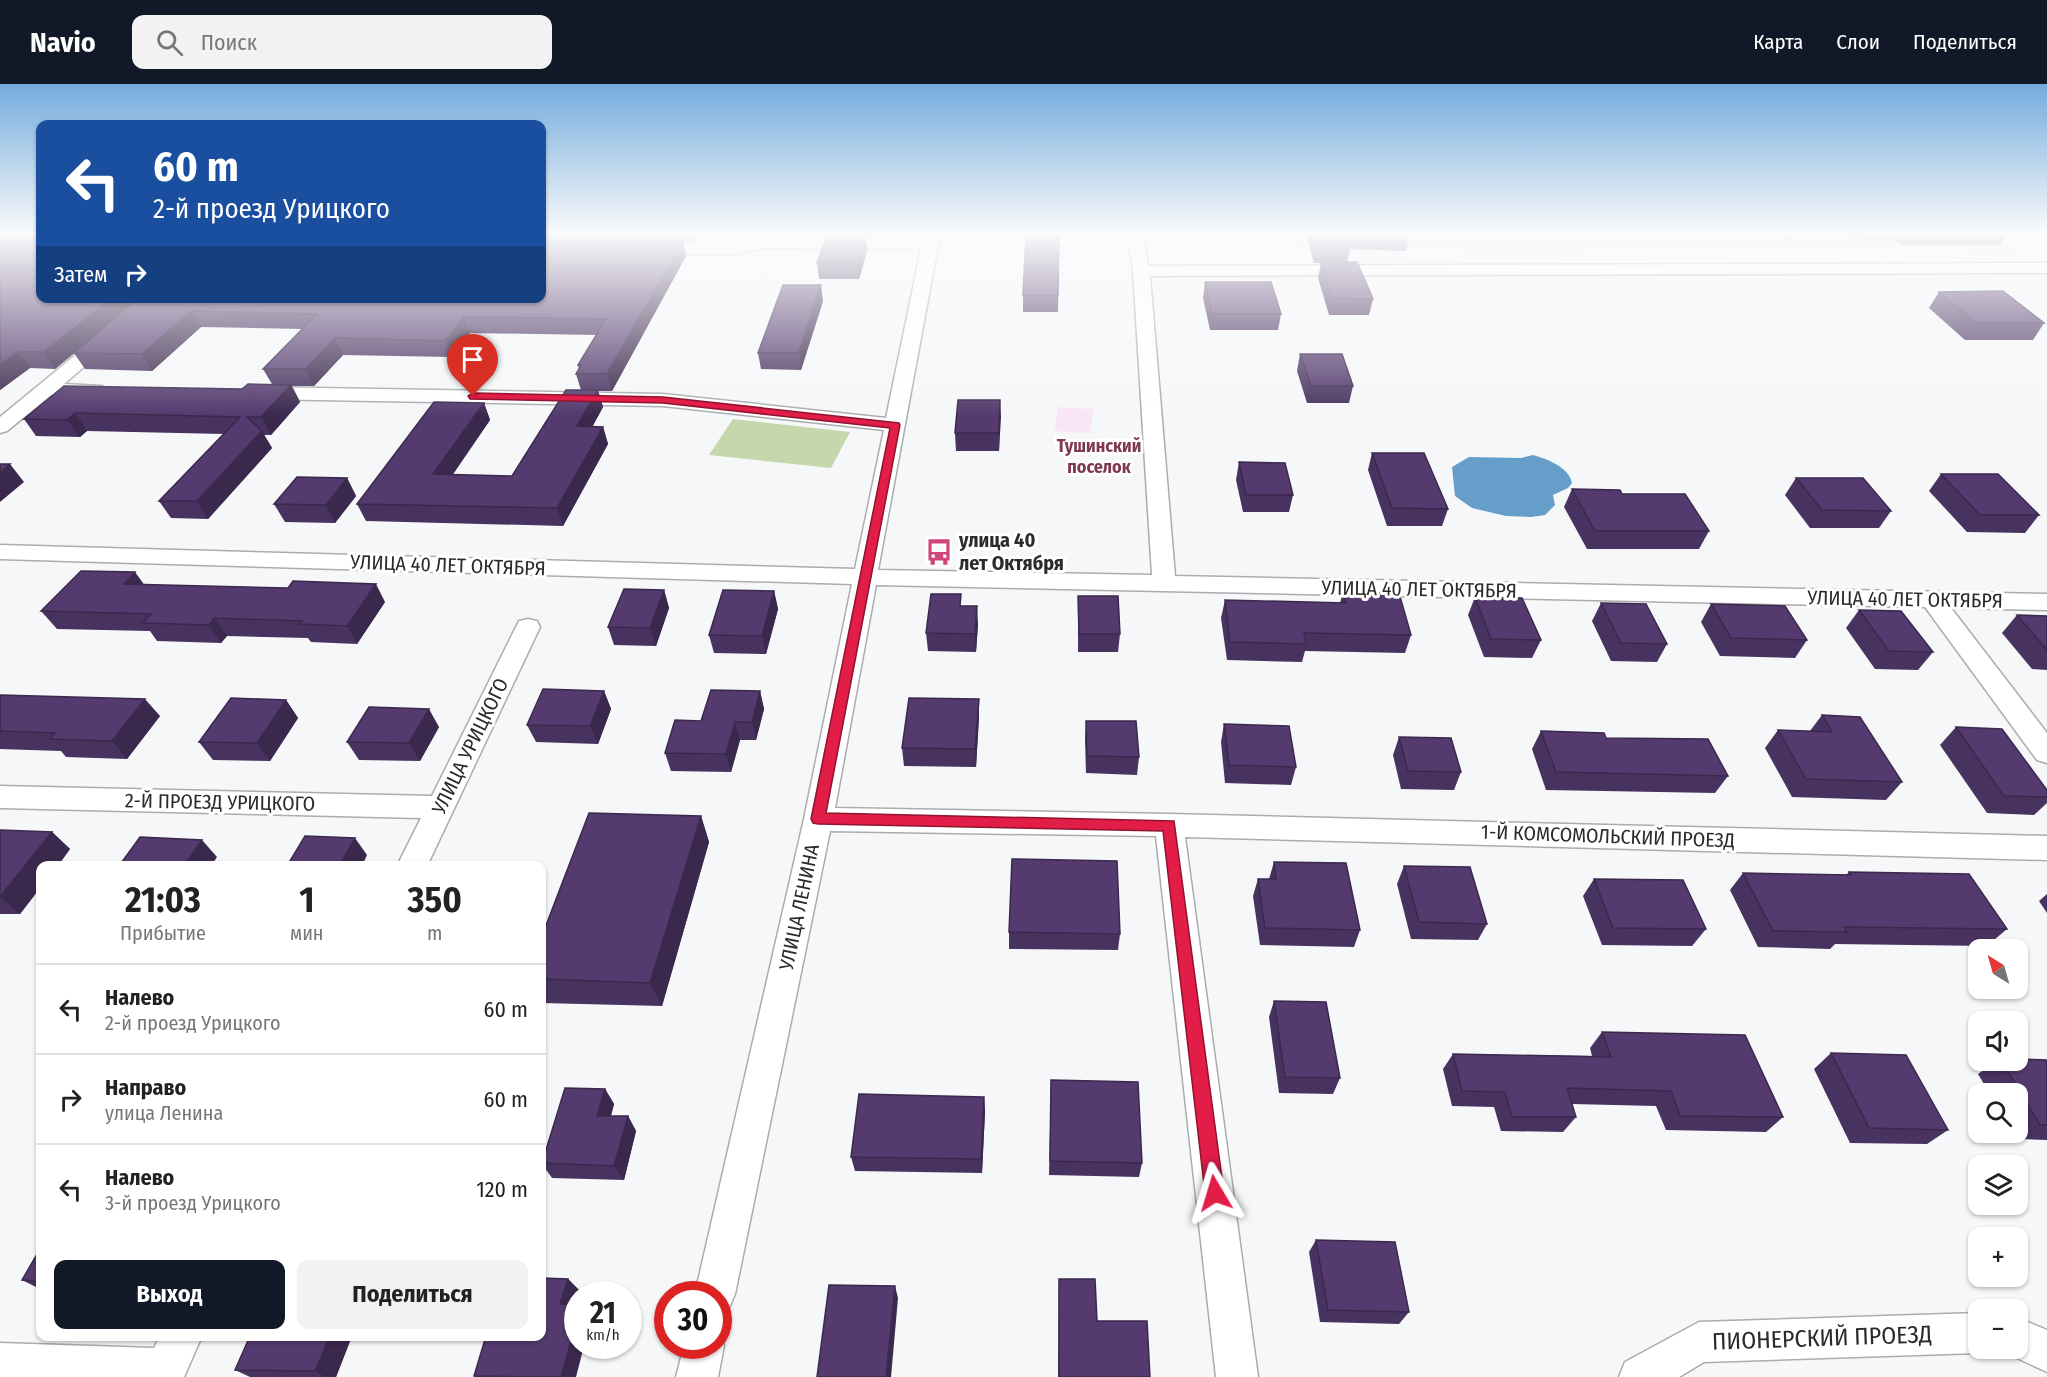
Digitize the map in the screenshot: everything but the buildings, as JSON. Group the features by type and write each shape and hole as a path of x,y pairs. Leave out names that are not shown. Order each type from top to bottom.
{"street":[{"name":"УЛИЦА ЛЕНИНА","path":"718,1281 818,819 920,295"},
{"path":"1143,295 1164,583"},
{"path":"0,427 150,303"},
{"path":"45,389 117,390"},
{"path":"236,392 663,400 895,425"},
{"name":"УЛИЦА 40 ЛЕТ ОКТЯБРЯ","path":"0,552 864,577 2047,602"},
{"path":"1932,600 2047,753"},
{"name":"УЛИЦА УРИЦКОГО","path":"414,861 528,627"},
{"name":"2-Й ПРОЕЗД УРИЦКОГО","path":"0,797 440,807"},
{"path":"818,819 1169,825 1237,1377"},
{"name":"1-Й КОМСОМОЛЬСКИЙ ПРОЕЗД","path":"1169,825 2047,848"},
{"name":"ПИОНЕРСКИЙ ПРОЕЗД","path":"1640,1377 1700,1342 1968,1333"},
{"path":"2028,1342 2047,1351"},
{"path":"697,1377 701,1359"},
{"path":"0,1364 170,1361"}],"shaded area":[{"path":"1058,407 1093,409 1090,433 1054,431"}],"green space":[{"path":"733,419 850,432 831,468 709,455"}],"water":[{"path":"1533,455 1551,461 1562,468 1567,472 1572,483 1568,488 1553,495 1555,505 1545,515 1506,516 1472,508 1455,496 1452,467 1469,457 1521,458"}],"place":[{"name":"улица 40 лет Октября","path":"939,552"}],"district":[{"name":"Тушинский поселок","path":"1099,456"}],"route":[{"path":"473,396 663,400 895,425 818,819 1169,825 1215,1193"}]}
